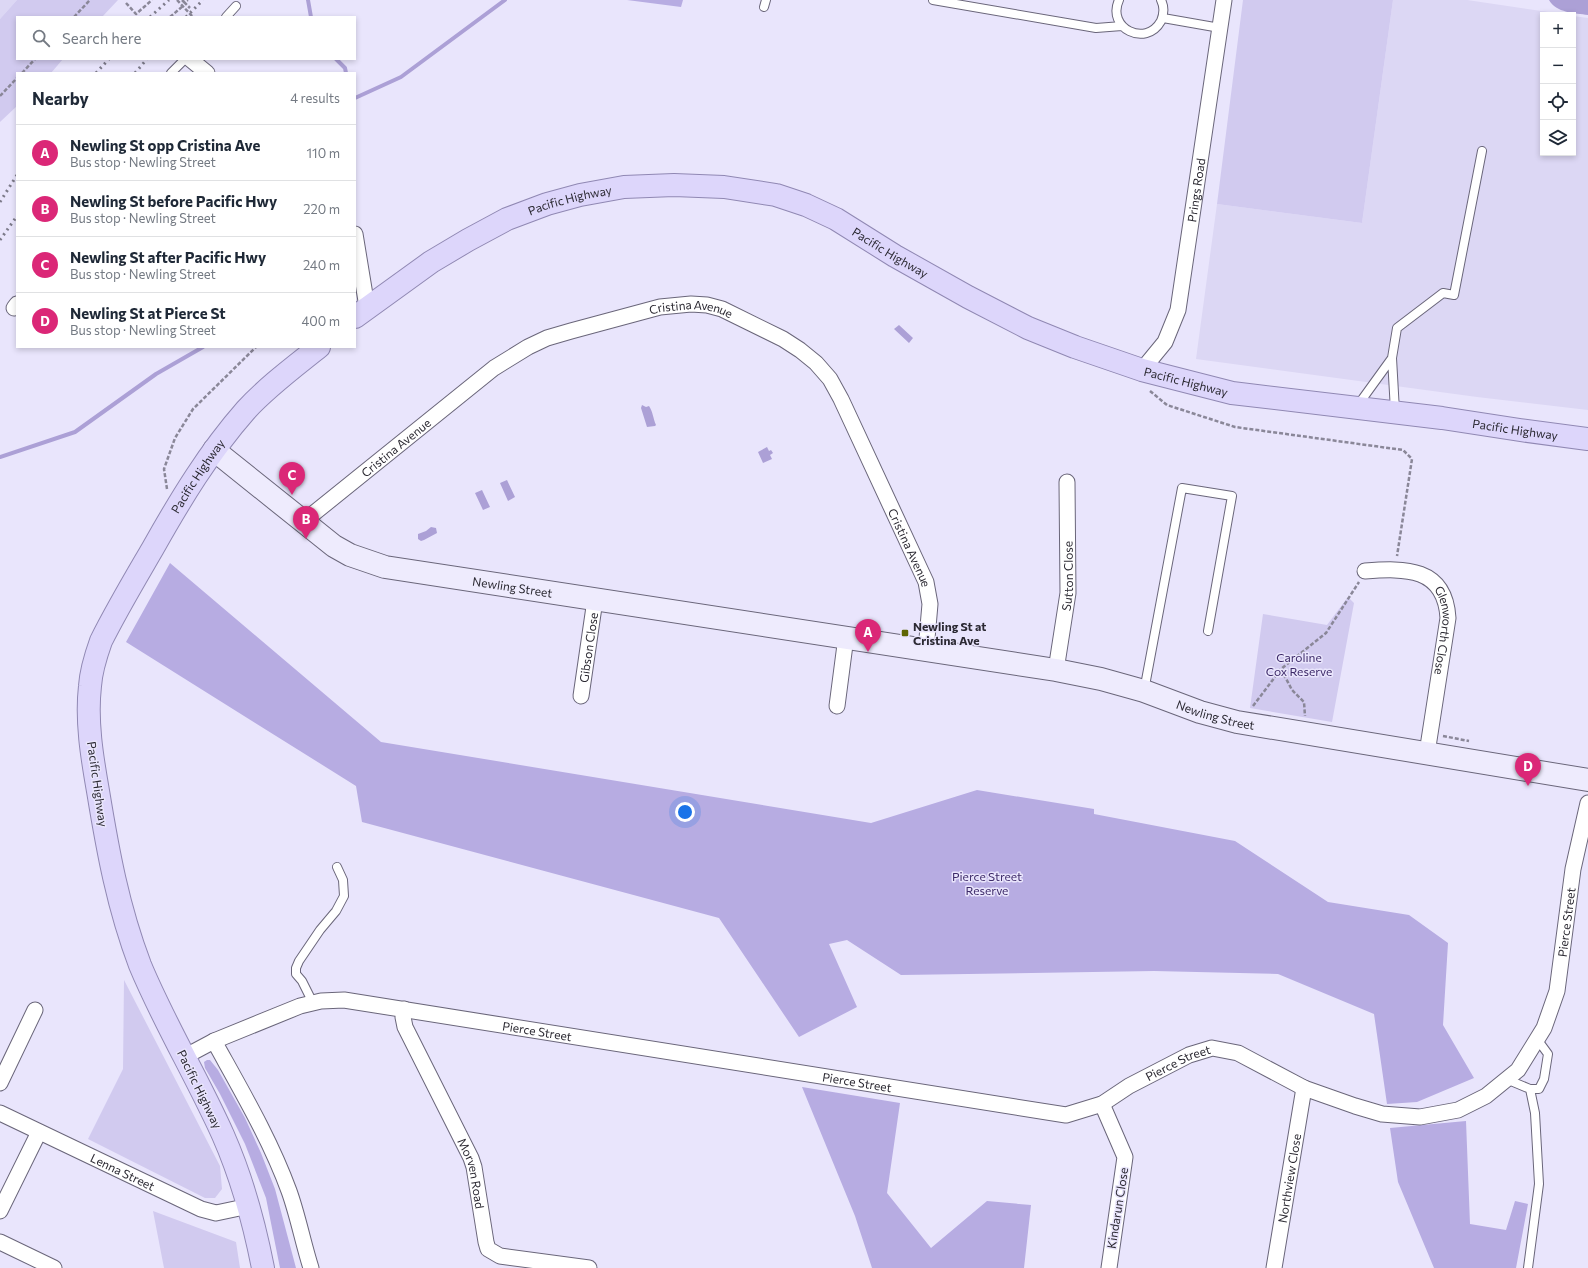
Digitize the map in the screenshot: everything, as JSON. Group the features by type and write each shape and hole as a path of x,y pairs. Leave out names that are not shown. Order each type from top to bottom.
{"main road":[{"name":"Pacific Highway","path":"361,312 431,262 468,240 507,219 548,204 580,195 624,187 674,185 724,187 776,195 806,205 836,219 895,256 968,297 1028,328 1144,379 1232,393 1442,418 1588,439"},
{"name":"Pacific Highway","path":"263,1268 249,1206 223,1135 152,993 126,923 112,875 93,763 89,710 90,685 96,655 112,619 170,517 214,450 246,410 267,390 318,348"},
{"name":"Pacific Highway","path":"1442,418 1588,425"}],"street":[{"name":"Prings Road","path":"1144,379 1165,342 1178,310 1224,0"},
{"path":"191,60 206,72"},
{"path":"356,247 361,312"},
{"name":"Cristina Avenue","path":"303,522 494,368 528,346 571,331 660,308 691,304 707,305 722,309 783,339 816,363 830,379 841,399 926,582 930,604 926,650"},
{"name":"Newling Street","path":"214,450 334,546 350,555 385,567 1056,670 1101,679 1144,691 1200,712 1237,722 1588,780"},
{"name":"Sutton Close","path":"1056,670 1068,593 1067,482"},
{"name":"Glenworth Close","path":"1365,571 1395,569 1425,575 1441,592 1447,605 1448,618 1427,753"},
{"name":"Gibson Close","path":"581,696 595,600"},
{"path":"837,706 846,637"},
{"name":"Pierce Street","path":"184,1057 214,1041 300,1006 313,1003 344,1000 1066,1115 1102,1104 1129,1086 1189,1055 1212,1048 1238,1053 1304,1088 1355,1106 1382,1114 1420,1117 1458,1110 1486,1096 1518,1070 1544,1028 1557,990 1573,869 1588,803"},
{"name":"Morven Road","path":"404,1009 403,1017 405,1027 471,1158 474,1167 488,1249 500,1256 589,1268"},
{"path":"0,1083 35,1010"},
{"path":"214,1041 267,1139 279,1166 290,1193 311,1268"},
{"name":"Northview Close","path":"1274,1268 1304,1088"},
{"name":"Kindarun Close","path":"1102,1104 1125,1156 1109,1268"},
{"name":"Lenna Street","path":"0,1113 201,1209 216,1213 249,1206"},
{"path":"0,1211 39,1132"},
{"path":"0,1242 54,1268"}],"lane":[{"path":"933,0 1096,28 1122,26"},
{"path":"1119,0 1116,12 1118,20 1122,26 1136,34 1145,34 1152,31 1159,25 1164,11 1161,0"},
{"path":"227,16 236,6"},
{"path":"1162,18 1220,28"},
{"path":"172,72 184,60"},
{"path":"1395,412 1392,358 1397,328 1443,293 1454,295 1482,151"},
{"path":"1356,408 1392,358"},
{"path":"1144,691 1182,488 1232,496 1208,630"},
{"path":"313,1003 296,974 296,968 299,961 320,930 336,911 344,896 343,880 337,867"},
{"path":"1506,1079 1530,1089 1539,1089 1544,1079 1548,1054 1537,1039"},
{"path":"1528,1268 1539,1184 1535,1113 1530,1089"}],"path":[{"path":"75,16 90,0"},
{"path":"126,3 136,14 152,0"},
{"path":"177,0 192,16"},
{"path":"183,1 188,0"},
{"path":"183,1 190,8"},
{"path":"171,16 183,6"},
{"path":"23,72 34,60"},
{"path":"0,96 16,79"},
{"path":"167,490 164,469 175,438 193,409 255,348"},
{"path":"1144,379 1167,405 1234,427 1403,450 1412,459 1395,569"},
{"path":"1237,722 1251,709 1282,669 1326,633 1352,594"},
{"path":"1282,669 1292,690 1304,702 1306,733"}],"shaded area":[{"path":"0,0 17,0 0,19"},
{"path":"1393,0 1467,0 1549,12 1540,12 1540,156 1576,156 1576,16 1588,18 1588,410 1477,397 1196,359 1217,204 1362,223"},
{"path":"1549,0 1588,0 1588,15 1561,10"},
{"path":"899,325 913,338 909,343 894,329"},
{"path":"642,405 646,407 649,406 656,425 655,426 647,427 641,408"},
{"path":"767,447 769,451 771,450 773,453 770,455 772,459 763,463 758,452"},
{"path":"507,480 515,497 508,501 500,483"},
{"path":"482,490 490,507 483,510 475,493"},
{"path":"431,527 436,528 437,533 421,541 418,539 418,534"}],"green space":[{"path":"17,0 118,0 103,16 16,16 16,60 62,60 52,72 16,72 16,107 0,122 0,19"},
{"path":"627,0 683,0 681,7"},
{"path":"1243,0 1393,0 1362,223 1217,204"},
{"name":"Pierce Street Reserve","path":"170,563 381,742 871,823 977,790 1094,809 1094,814 1235,841 1328,902 1409,915 1448,943 1443,1025 1474,1078 1417,1102 1387,1104 1374,1014 1278,974 1154,971 901,975 847,940 829,944 857,1007 799,1037 719,918 362,822 356,786 126,642"},
{"name":"Caroline Cox Reserve","path":"1348,597 1354,603 1332,722 1250,708 1263,614 1327,625"},
{"path":"124,980 220,1166 222,1189 215,1198 205,1198 88,1139 123,1069"},
{"path":"210,1060 218,1070 245,1118 261,1153 275,1189 296,1268 280,1268 266,1198 245,1144 205,1068 204,1062"},
{"path":"802,1087 900,1103 887,1193 931,1248 987,1201 1031,1205 1024,1268 872,1268 855,1216"},
{"path":"1466,1121 1470,1224 1506,1230 1515,1201 1528,1204 1516,1268 1434,1268 1398,1182 1390,1128"},
{"path":"153,1211 236,1242 240,1268 164,1268"}],"waterway":[{"path":"308,0 311,16"},
{"path":"356,98 401,77 505,0"},
{"path":"337,60 345,68 346,72"},
{"path":"0,457 75,432 156,374 201,348"}],"railway":[{"path":"151,16 169,0"},
{"path":"187,16 203,0"},
{"path":"97,72 108,60"},
{"path":"136,72 146,60"},
{"path":"0,202 16,177"},
{"path":"0,240 16,217"}],"place":[{"name":"Newling St after Pacific Hwy","path":"292,495"},
{"name":"Newling St before Pacific Hwy","path":"306,539"},
{"name":"Newling St at Cristina Ave","path":"905,633"},
{"name":"Newling St opp Cristina Ave","path":"868,652"},
{"name":"Newling St at Pierce St","path":"1528,786"}]}
